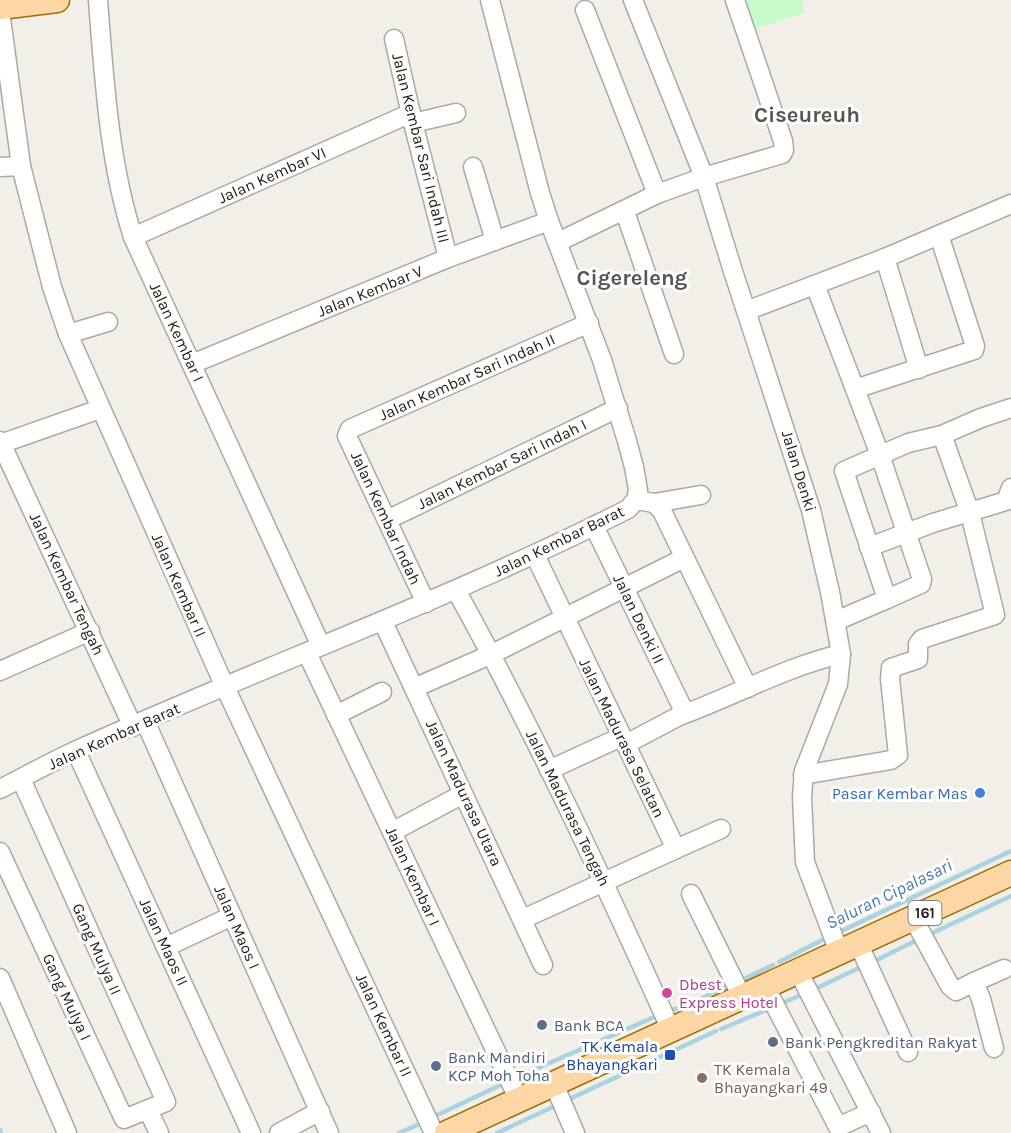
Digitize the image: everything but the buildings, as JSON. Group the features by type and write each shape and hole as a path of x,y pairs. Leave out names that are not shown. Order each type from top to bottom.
{"main road":[{"path":"0,9 57,0"},
{"name":"161","path":"447,1133 798,971 840,941 913,918 1011,873"}],"street":[{"name":"Jalan Kembar I","path":"98,0 108,108 127,217 133,237 192,364 314,650 336,715 519,1100"},
{"name":"Jalan Kembar Barat","path":"0,789 76,750 383,622 535,555 628,508 645,502 638,490 618,408 589,323 549,221 528,154 490,0"},
{"name":"Jalan Denki","path":"633,0 704,177 811,510 836,621 841,654 838,684 803,775 805,862 840,941 908,1052"},
{"path":"558,242 625,212 657,194 704,177 782,154 783,141 735,0"},
{"name":"Jalan Kembar II","path":"0,9 21,166 49,276 68,334 225,687 434,1133"},
{"path":"585,10 657,194"},
{"name":"Jalan Kembar Sari Indah III","path":"394,39 448,258"},
{"name":"Jalan Kembar VI","path":"133,237 412,118 456,113"},
{"path":"0,167 21,166"},
{"path":"473,167 495,241"},
{"path":"746,310 885,258 1011,204"},
{"path":"625,212 674,354"},
{"name":"Jalan Kembar V","path":"192,364 448,258 549,221"},
{"path":"855,389 974,350 975,346 939,235"},
{"path":"885,258 919,369"},
{"path":"815,285 880,455 922,583 836,621"},
{"path":"68,334 108,322"},
{"name":"Jalan Kembar Sari Indah II","path":"348,433 350,429 589,323"},
{"name":"Jalan Kembar Sari Indah I","path":"387,520 618,408"},
{"path":"887,599 843,472 908,443 942,435 1011,408"},
{"path":"0,443 100,409"},
{"name":"Jalan Kembar Indah","path":"348,433 347,436 426,603"},
{"path":"803,775 891,760 896,757 898,754 890,680 891,668 918,659 918,644 922,639 995,615 970,513 942,435"},
{"name":"Jalan Kembar Tengah","path":"0,443 90,631 139,724"},
{"path":"869,547 933,523 1006,501 1011,488"},
{"path":"645,502 700,495"},
{"path":"645,502 662,511 748,688"},
{"name":"Jalan Denki II","path":"594,526 681,714"},
{"name":"Jalan Madurasa Selatan","path":"535,555 676,849"},
{"path":"414,688 492,654 684,558"},
{"name":"Jalan Madurasa Tengah","path":"456,590 492,654 604,882 671,1030"},
{"name":"Jalan Madurasa Utara","path":"383,622 543,965"},
{"path":"0,671 90,631"},
{"path":"549,770 681,714 721,701 795,667 841,654"},
{"path":"336,715 382,692"},
{"name":"Jalan Maos I","path":"139,724 232,916 329,1133"},
{"name":"Jalan Maos II","path":"76,750 251,1133"},
{"name":"Gang Mulya II","path":"21,779 166,1102 148,1110"},
{"path":"392,832 463,794"},
{"path":"523,919 721,829"},
{"name":"Gang Mulya I","path":"0,852 124,1119 148,1110"},
{"path":"691,894 742,997"},
{"path":"166,947 232,916"},
{"path":"913,918 950,986 956,991 1004,969"},
{"path":"798,971 881,1133"},
{"path":"0,978 67,1133"},
{"path":"974,982 994,1048"},
{"path":"765,986 838,1127 871,1112"},
{"path":"554,1084 575,1133"},
{"path":"148,1110 159,1133"},
{"path":"279,1133 321,1111"}],"green space":[{"path":"738,0 804,0 803,13 749,31"}],"waterway":[{"name":"Saluran Cipalasari","path":"835,934 1011,851"},
{"path":"926,936 1011,896"},
{"name":"Saluran Cipalasari","path":"779,962 828,937"},
{"path":"873,962 919,939"},
{"name":"Saluran Cipalasari","path":"740,981 773,965"},
{"path":"813,990 865,965"},
{"name":"Saluran Cipalasari","path":"666,1012 730,985"},
{"path":"780,1004 806,993"},
{"path":"721,1029 771,1008"},
{"name":"Saluran Cipalasari","path":"513,1079 659,1015"},
{"path":"565,1101 716,1031"},
{"name":"Saluran Cipalasari","path":"431,1118 507,1082"},
{"path":"497,1133 557,1105"},
{"name":"Saluran Cipalasari","path":"399,1133 424,1122"}],"place":[{"name":"Pasar Kembar Mas","path":"980,793"},
{"name":"Dbest Express Hotel","path":"667,993"},
{"name":"Bank BCA","path":"542,1025"},
{"name":"Bank Pengkreditan Rakyat","path":"773,1042"},
{"name":"TK Kemala Bhayangkari","path":"670,1055"},
{"name":"Bank Mandiri KCP Moh Toha","path":"436,1066"},
{"name":"TK Kemala Bhayangkari 49","path":"702,1078"}],"district":[{"name":"Ciseureuh","path":"807,115"},
{"name":"Cigereleng","path":"632,278"}]}
